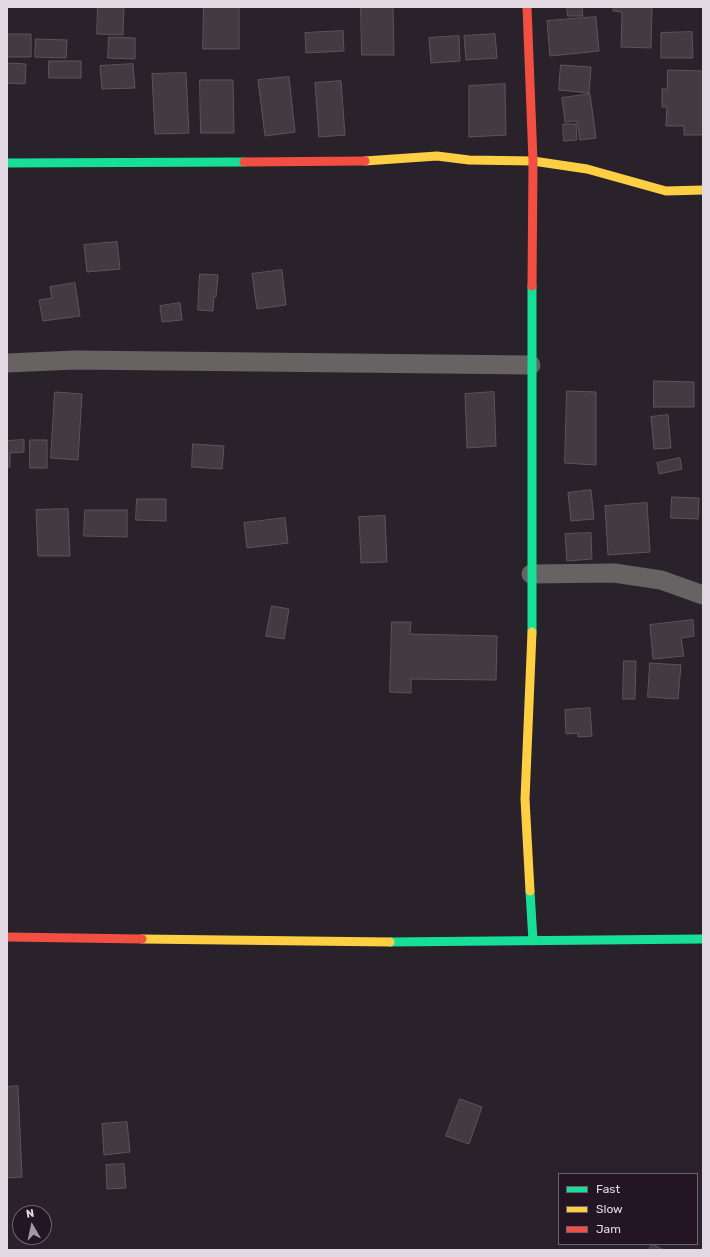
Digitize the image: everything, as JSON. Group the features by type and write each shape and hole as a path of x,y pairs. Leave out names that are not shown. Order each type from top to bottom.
{"street":[{"path":"527,7 533,162 531,365 532,659 525,799 533,941"},
{"path":"7,163 373,161 430,156 533,162 588,169 666,191 703,190"},
{"path":"7,363 75,360 531,365"},
{"path":"531,574 614,573 661,580 703,595"},
{"path":"7,937 337,942 703,940"}],"building":[{"path":"98,7 124,7 123,35 97,34"},
{"path":"204,7 239,7 239,49 203,49"},
{"path":"361,7 393,7 394,55 362,55"},
{"path":"567,7 582,7 583,16 568,16"},
{"path":"614,7 652,7 651,48 621,47 622,12 613,11"},
{"path":"596,17 599,51 550,56 547,21"},
{"path":"343,31 344,51 306,53 305,33"},
{"path":"692,32 693,58 661,58 661,33"},
{"path":"7,34 31,34 31,57 7,57"},
{"path":"495,34 497,58 466,60 464,36"},
{"path":"459,36 460,61 431,63 429,38"},
{"path":"109,37 135,38 135,59 108,58"},
{"path":"36,39 67,40 66,58 35,57"},
{"path":"49,61 81,61 81,78 49,78"},
{"path":"7,63 26,64 25,84 7,83"},
{"path":"133,64 135,88 102,89 100,66"},
{"path":"561,65 591,67 589,93 559,90"},
{"path":"668,70 703,71 703,135 684,135 684,126 666,126 667,107 662,107 662,89 667,89"},
{"path":"186,73 189,133 155,134 152,74"},
{"path":"289,77 295,132 265,136 258,80"},
{"path":"200,80 233,80 234,133 201,133"},
{"path":"341,81 345,135 319,137 315,83"},
{"path":"505,84 506,135 469,137 469,86"},
{"path":"590,94 596,138 580,140 577,121 565,122 562,98"},
{"path":"563,124 576,124 577,140 564,141"},
{"path":"117,242 120,269 87,272 84,245"},
{"path":"282,270 286,305 257,309 252,274"},
{"path":"200,274 218,275 213,311 198,310"},
{"path":"75,283 80,316 43,321 39,300 52,298 50,287"},
{"path":"180,303 182,320 162,322 160,306"},
{"path":"654,381 694,382 694,407 654,407"},
{"path":"567,391 596,392 596,465 565,463"},
{"path":"55,392 82,394 78,460 51,458"},
{"path":"494,392 496,446 467,448 465,394"},
{"path":"668,415 671,448 654,449 651,417"},
{"path":"24,440 24,452 10,453 10,467 7,467 7,441"},
{"path":"30,440 47,440 47,468 30,468"},
{"path":"193,444 224,446 222,469 192,467"},
{"path":"680,458 682,469 659,474 657,463"},
{"path":"591,490 594,519 571,521 568,493"},
{"path":"672,497 699,498 698,519 671,518"},
{"path":"137,499 166,499 166,521 136,520"},
{"path":"647,503 650,552 608,555 605,506"},
{"path":"68,509 70,556 38,556 36,510"},
{"path":"85,510 127,510 127,537 84,536"},
{"path":"385,516 387,562 361,563 359,517"},
{"path":"285,518 288,543 247,548 244,523"},
{"path":"591,533 592,559 567,561 565,534"},
{"path":"272,606 289,609 284,639 266,636"},
{"path":"693,620 694,636 681,638 684,656 653,659 650,625"},
{"path":"392,622 411,622 410,634 497,636 496,680 411,679 411,693 390,692"},
{"path":"624,661 636,661 635,699 623,699"},
{"path":"650,663 681,665 678,699 648,697"},
{"path":"590,708 592,736 578,737 578,733 566,734 565,710"},
{"path":"18,1086 22,1177 7,1178 7,1087"},
{"path":"460,1099 482,1107 469,1144 446,1136"},
{"path":"127,1122 130,1152 104,1155 102,1124"},
{"path":"124,1164 126,1188 107,1189 106,1165"},
{"path":"652,1245 654,1245 664,1250 649,1250"}],"traffic: fast":[{"path":"7,163 244,162"},
{"path":"532,286 532,632"},
{"path":"530,891 533,941"},
{"path":"390,942 703,939"}],"traffic: slow":[{"path":"365,161 437,156 469,160 533,161 587,169 666,191 703,190"},
{"path":"530,891 525,799 532,632"},
{"path":"142,939 390,942"}],"traffic: jam":[{"path":"527,7 533,161 532,286"},
{"path":"244,162 365,161"},
{"path":"7,937 142,939"}]}
